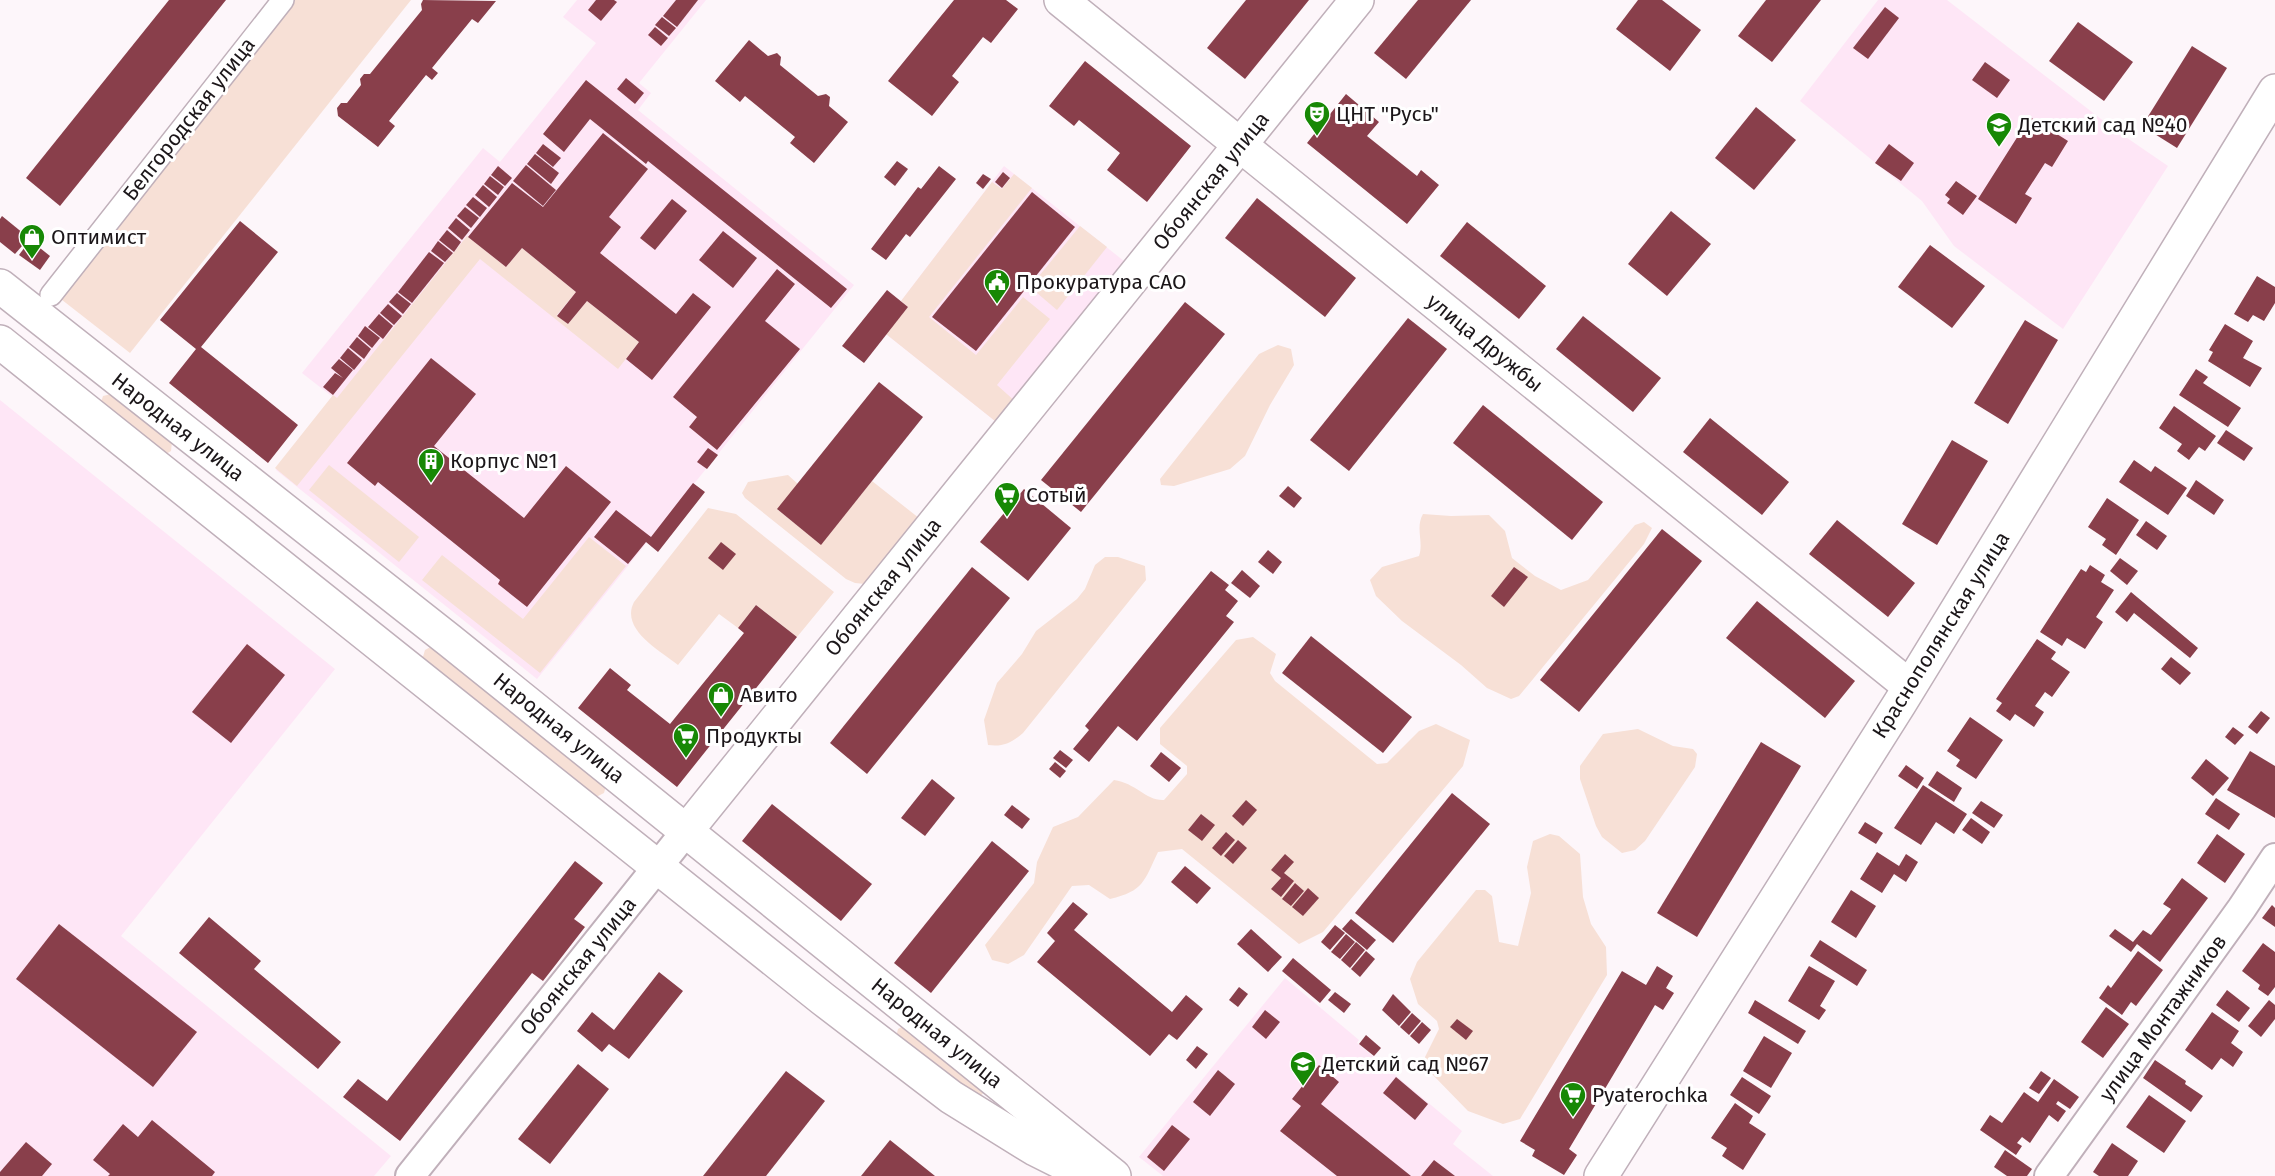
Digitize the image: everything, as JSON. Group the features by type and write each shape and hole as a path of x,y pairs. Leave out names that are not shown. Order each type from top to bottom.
{"street":[{"name":"Белгородская улица","path":"51,295 283,0"},
{"name":"улица Дружбы","path":"1061,0 1909,686"},
{"name":"Обоянская улица","path":"411,1176 657,867 1357,0"},
{"name":"Краснополянская улица","path":"1601,1176 1909,686 2275,91"},
{"name":"Народная улица","path":"0,286 687,830 1114,1176"},
{"name":"Народная улица","path":"0,342 815,993 951,1097 1035,1149 1089,1176"},
{"name":"улица Монтажников","path":"2049,1176 2242,908 2275,858"}],"shaded area":[{"path":"292,0 411,0 130,353 57,296"},
{"path":"577,0 706,0 639,83 651,93 638,110 854,285 537,679 276,470 334,398 302,373 483,148 500,162 596,43 563,17"},
{"name":"Детский сад №40","path":"1878,0 1947,0 2114,129 2168,166 2063,329 1954,246 1922,201 1800,101"},
{"path":"1004,166 1129,265 1000,425 886,334 908,307 901,301"},
{"path":"1014,174 1032,188 929,317 976,355 1023,297 1050,319 997,385 1017,403 1000,425 886,334 908,307 901,301 992,182 1002,189"},
{"path":"1080,226 1107,247 1057,310 1030,287"},
{"path":"467,236 506,267 522,248 576,292 557,315 568,324 587,301 639,342 618,369 480,259 297,486 275,468 333,395 337,398"},
{"path":"1278,345 1291,349 1294,365 1270,405 1245,456 1230,469 1174,486 1161,485 1160,479 1259,354"},
{"path":"111,394 172,442 171,451 166,454 101,402 103,396"},
{"path":"0,400 335,669 121,936 391,1156 374,1176 0,1176"},
{"path":"329,465 419,537 399,562 309,490"},
{"path":"788,475 798,484 778,510 821,544 872,481 924,522 865,584 855,583 846,579 745,498 742,493 748,482"},
{"path":"708,508 736,514 834,592 797,637 756,605 738,628 719,614 678,665 644,638 632,621 631,612 634,602"},
{"path":"1423,514 1489,515 1505,531 1512,558 1535,576 1561,590 1588,580 1635,525 1644,522 1652,528 1644,544 1519,696 1511,699 1487,688 1461,665 1402,621 1376,596 1370,580 1382,567 1419,556 1420,524"},
{"path":"589,537 626,566 540,673 422,580 442,555 523,619"},
{"path":"1105,557 1118,557 1145,566 1146,580 1023,733 1007,744 988,745 984,720 997,683 1022,654 1036,631 1077,599 1085,589 1095,565"},
{"path":"1253,637 1276,654 1270,673 1275,681 1377,764 1387,763 1419,731 1436,724 1470,740 1463,766 1323,932 1299,944 1182,849 1158,852 1142,883 1121,896 1110,899 1089,885 1072,886 1024,955 1008,964 992,960 985,945 1034,883 1037,862 1053,827 1078,817 1114,780 1129,785 1152,798 1164,800 1187,774 1187,766 1160,744 1160,728 1236,640"},
{"path":"434,645 607,782 604,793 594,798 422,660 425,650"},
{"path":"1638,729 1673,746 1693,749 1697,754 1695,767 1645,841 1635,850 1622,853 1602,837 1596,826 1580,779 1580,766 1603,734"},
{"path":"1550,834 1559,836 1580,854 1583,897 1591,924 1606,947 1607,975 1520,1119 1503,1124 1468,1111 1431,1073 1425,1057 1439,1029 1437,1021 1418,1004 1410,979 1417,962 1476,890 1485,890 1492,896 1499,942 1518,946 1531,893 1527,867 1533,841"},
{"name":"Детский сад №67","path":"1285,978 1359,1040 1357,1043 1462,1131 1453,1144 1493,1176 1163,1176 1139,1157"},
{"path":"905,1025 984,1089 979,1098 896,1037 898,1029"}],"building":[{"path":"169,0 226,0 60,206 26,178"},
{"path":"423,0 496,1 478,23 472,19 432,68 438,73 432,80 426,75 389,121 395,126 378,147 338,116 337,108 341,103 347,103 361,85 360,79 364,74 370,74 422,10"},
{"path":"596,0 617,2 601,21 588,10"},
{"path":"676,0 698,0 677,27 663,16"},
{"path":"954,0 1006,0 1018,9 991,43 983,37 952,76 959,82 932,116 888,81"},
{"path":"1246,0 1309,0 1245,79 1207,48"},
{"path":"1418,0 1471,0 1406,79 1374,53"},
{"path":"1638,0 1662,0 1701,30 1670,71 1616,29"},
{"path":"1766,0 1821,0 1772,62 1738,36"},
{"path":"1885,7 1899,18 1868,59 1853,48"},
{"path":"662,17 676,28 669,36 655,25"},
{"path":"2078,22 2133,62 2104,101 2049,61"},
{"path":"655,27 668,38 661,46 648,35"},
{"path":"749,40 768,56 777,53 781,57 780,65 818,96 826,94 830,97 829,106 848,122 814,163 790,143 795,137 745,96 740,102 715,81"},
{"path":"2192,46 2227,68 2177,148 2142,126"},
{"path":"1085,61 1191,146 1147,202 1107,170 1120,153 1079,120 1074,126 1049,106"},
{"path":"1985,62 2010,80 1997,98 1972,80"},
{"path":"626,78 644,93 635,104 617,89"},
{"path":"586,80 847,289 831,308 648,161 646,164 590,119 564,152 543,134"},
{"path":"1346,94 1379,122 1367,136 1417,176 1421,170 1439,185 1407,224 1307,143"},
{"path":"1756,107 1796,140 1754,190 1715,158"},
{"path":"2030,117 2068,141 2052,167 2045,163 2025,194 2032,198 2016,224 1978,199"},
{"path":"603,133 648,169 609,217 621,227 600,253 676,314 693,293 711,307 652,380 626,359 639,342 587,301 568,324 557,316 576,292 522,248 506,267 468,237 512,183 543,207"},
{"path":"543,144 561,158 553,167 536,153"},
{"path":"1889,144 1914,163 1901,181 1875,163"},
{"path":"535,154 559,173 551,184 527,164"},
{"path":"897,161 908,169 895,186 884,177"},
{"path":"526,165 556,190 543,206 513,181"},
{"path":"498,166 512,178 505,186 491,175"},
{"path":"939,166 956,179 910,237 906,234 886,260 871,249 918,187 921,189"},
{"path":"1003,172 1010,178 1002,188 995,182"},
{"path":"983,174 991,179 983,189 976,183"},
{"path":"490,176 504,187 498,195 484,184"},
{"path":"1956,181 1977,196 1963,215 1947,203 1950,199 1945,195"},
{"path":"483,185 497,197 489,207 475,195"},
{"path":"1032,192 1075,227 976,351 932,317"},
{"path":"473,197 487,208 480,217 466,205"},
{"path":"1257,198 1356,278 1325,317 1225,238"},
{"path":"672,199 687,211 655,250 640,238"},
{"path":"465,207 479,218 471,228 457,216"},
{"path":"1671,211 1711,244 1667,296 1628,264"},
{"path":"2,216 29,238 15,254 0,242"},
{"path":"456,218 470,230 462,240 448,228"},
{"path":"240,221 278,252 201,347 298,425 268,463 169,383 196,349 160,320"},
{"path":"1467,222 1546,286 1519,319 1440,256"},
{"path":"447,230 461,242 454,252 439,240"},
{"path":"723,231 757,258 733,288 699,260"},
{"path":"30,240 50,256 40,270 19,255"},
{"path":"438,241 453,253 445,262 431,251"},
{"path":"1930,245 1985,286 1952,328 1898,287"},
{"path":"429,252 444,263 412,303 398,292"},
{"path":"777,269 795,284 765,321 800,349 717,450 689,427 697,417 673,397"},
{"path":"2257,276 2275,287 2275,303 2264,321 2253,315 2248,322 2234,314"},
{"path":"887,290 908,307 864,363 842,346"},
{"path":"397,293 411,304 403,314 389,302"},
{"path":"1185,302 1225,334 1081,512 1041,480"},
{"path":"388,304 402,316 394,325 380,313"},
{"path":"379,314 393,326 383,339 368,327"},
{"path":"1583,316 1661,378 1633,412 1556,349"},
{"path":"1408,318 1447,349 1349,471 1310,440"},
{"path":"2025,320 2058,340 2008,424 1974,403"},
{"path":"2225,324 2253,341 2243,358 2262,368 2250,387 2208,361 2213,352 2209,350"},
{"path":"365,326 380,338 372,348 358,336"},
{"path":"357,337 371,349 364,359 349,347"},
{"path":"348,348 362,360 354,370 340,358"},
{"name":"Корпус №1","path":"431,358 476,394 434,446 524,518 566,466 611,502 527,607 498,584 500,580 378,482 375,486 347,463"},
{"path":"339,359 353,370 333,395 323,387 335,373 343,378 331,368"},
{"path":"2196,369 2208,377 2203,383 2241,408 2228,427 2179,395"},
{"path":"879,382 923,417 821,545 777,509"},
{"path":"1483,405 1603,502 1572,540 1453,443"},
{"path":"2174,406 2216,436 2205,451 2199,447 2189,460 2177,451 2182,444 2159,428"},
{"path":"1710,418 1789,482 1762,515 1683,452"},
{"path":"2226,430 2253,448 2244,461 2217,443"},
{"path":"1952,440 1988,461 1937,545 1902,524"},
{"path":"708,448 718,455 707,469 697,462"},
{"path":"2134,460 2151,472 2155,466 2187,488 2168,515 2119,482"},
{"path":"2196,480 2224,500 2214,515 2186,496"},
{"path":"693,483 705,492 658,552 646,542 628,564 594,537 616,510 651,537"},
{"path":"1288,486 1302,498 1294,508 1279,496"},
{"path":"1024,489 1071,528 1028,581 980,542"},
{"path":"2107,498 2139,520 2116,555 2102,545 2106,539 2088,527"},
{"path":"1837,520 1915,583 1888,617 1809,554"},
{"path":"2146,521 2167,536 2157,550 2136,535"},
{"path":"1662,529 1702,561 1579,712 1540,680"},
{"path":"721,542 736,554 723,570 708,558"},
{"path":"1268,550 1282,562 1273,574 1258,562"},
{"path":"2120,558 2138,571 2127,585 2110,571"},
{"path":"2090,565 2105,575 2101,582 2114,590 2096,617 2103,622 2085,649 2067,638 2062,646 2040,632 2081,569 2086,572"},
{"path":"972,567 1010,598 867,774 830,743"},
{"path":"1514,567 1528,577 1504,607 1491,596"},
{"path":"1242,570 1260,586 1250,598 1231,583"},
{"path":"1211,571 1229,585 1225,590 1238,601 1226,616 1234,622 1137,741 1118,726 1089,762 1073,749 1089,730 1085,726"},
{"path":"2131,592 2198,648 2190,658 2134,613 2127,622 2115,612"},
{"path":"1757,601 1855,681 1825,718 1726,638"},
{"path":"756,605 797,637 677,787 578,708 610,668 631,685 627,690 670,724 744,633 738,628"},
{"path":"1311,636 1412,717 1383,753 1282,673"},
{"path":"2037,639 2056,652 2051,659 2070,672 2052,697 2045,692 2035,706 2044,712 2034,727 2015,714 2010,721 1996,711 2002,703 1996,699"},
{"path":"247,644 285,675 231,743 192,712"},
{"path":"2171,657 2191,673 2180,685 2161,669"},
{"path":"2261,711 2270,718 2257,734 2248,727"},
{"path":"1970,717 2003,740 1976,779 1956,766 1960,760 1947,751"},
{"path":"2233,727 2244,735 2235,745 2225,737"},
{"path":"1761,742 1801,766 1697,937 1657,913"},
{"path":"1060,750 1073,760 1066,768 1053,758"},
{"path":"2250,751 2275,766 2275,818 2227,790"},
{"path":"1161,752 1181,768 1169,782 1150,766"},
{"path":"2206,759 2229,778 2213,796 2191,778"},
{"path":"1055,762 1066,771 1060,778 1049,769"},
{"path":"1906,765 1924,778 1917,789 1898,776"},
{"path":"1937,771 1962,788 1954,802 1928,785"},
{"path":"932,779 955,798 925,836 901,818"},
{"path":"1923,785 1967,814 1954,834 1936,822 1921,845 1894,828"},
{"path":"1452,793 1490,824 1393,943 1355,913"},
{"path":"2216,798 2240,814 2229,830 2205,814"},
{"path":"1246,800 1257,810 1243,826 1232,816"},
{"path":"1981,801 2003,815 1994,828 1972,813"},
{"path":"772,804 872,884 841,921 742,841"},
{"path":"1012,805 1030,819 1022,829 1004,815"},
{"path":"1201,814 1215,825 1202,841 1188,830"},
{"path":"1971,818 1990,832 1982,844 1962,830"},
{"path":"1865,822 1883,833 1876,844 1858,833"},
{"path":"1226,832 1235,840 1221,856 1212,848"},
{"path":"2217,834 2245,854 2225,883 2197,863"},
{"path":"1238,840 1247,848 1233,864 1224,856"},
{"path":"992,841 1029,871 931,993 894,963"},
{"path":"1877,852 1899,866 1906,854 1918,862 1906,882 1894,874 1882,893 1860,879"},
{"path":"1285,854 1294,862 1284,873 1294,881 1281,897 1271,889 1281,878 1271,870"},
{"path":"575,861 603,883 574,919 585,927 543,981 532,973 400,1141 343,1097 358,1079 387,1101"},
{"path":"1185,866 1211,888 1197,904 1171,882"},
{"path":"2182,878 2208,898 2160,962 2137,944 2131,952 2109,936 2115,929 2133,942 2143,930 2151,935 2171,909 2163,904"},
{"path":"1295,883 1304,891 1291,906 1282,899"},
{"path":"1308,888 1319,898 1303,916 1292,907"},
{"path":"1851,890 1876,906 1856,938 1831,922"},
{"path":"1073,902 1088,914 1074,930 1172,1012 1186,995 1203,1009 1177,1040 1169,1034 1150,1056 1037,962 1055,941 1047,933"},
{"path":"2272,905 2275,908 2275,927 2262,918"},
{"path":"209,917 261,961 254,969 341,1042 318,1069 179,953"},
{"path":"1351,919 1376,940 1367,950 1342,929"},
{"path":"59,924 197,1032 153,1087 16,979"},
{"path":"1335,925 1345,933 1330,950 1321,942"},
{"path":"1251,929 1282,957 1268,972 1237,944"},
{"path":"1346,934 1355,942 1340,959 1331,952"},
{"path":"1820,940 1867,970 1857,986 1810,956"},
{"path":"1356,942 1365,950 1350,968 1341,960"},
{"path":"2263,943 2275,952 2275,987 2268,996 2258,989 2260,985 2242,971"},
{"path":"1366,951 1375,959 1360,977 1351,969"},
{"path":"2138,951 2163,970 2136,1006 2131,1002 2122,1015 2099,998 2108,985 2111,988"},
{"path":"1293,958 1331,990 1320,1003 1282,971"},
{"path":"1657,966 1673,976 1666,988 1674,993 1663,1010 1655,1005 1569,1149 1577,1155 1564,1175 1532,1156 1535,1150 1520,1141 1622,971 1646,985"},
{"path":"1809,966 1835,981 1820,1006 1826,1010 1819,1020 1788,1001"},
{"path":"659,972 683,991 629,1059 609,1044 602,1052 577,1031 592,1012 614,1030"},
{"path":"1239,987 1248,994 1238,1007 1229,1000"},
{"path":"2227,990 2250,1008 2239,1022 2216,1005"},
{"path":"1335,992 1351,1004 1344,1013 1328,1000"},
{"path":"1393,994 1411,1012 1399,1026 1382,1010"},
{"path":"1755,1000 1806,1031 1798,1044 1748,1013"},
{"path":"2269,1000 2275,1005 2275,1019 2261,1037 2248,1026"},
{"path":"2106,1007 2129,1024 2103,1058 2081,1042"},
{"path":"1265,1010 1280,1022 1266,1039 1252,1027"},
{"path":"2212,1012 2239,1031 2231,1043 2243,1052 2233,1067 2221,1058 2212,1070 2185,1050"},
{"path":"1412,1013 1421,1021 1409,1035 1400,1027"},
{"path":"1457,1019 1473,1031 1466,1040 1450,1027"},
{"path":"1422,1022 1431,1030 1419,1044 1410,1036"},
{"path":"1366,1035 1381,1048 1374,1056 1359,1044"},
{"path":"1764,1036 1792,1053 1771,1088 1743,1071"},
{"path":"1197,1046 1208,1054 1196,1069 1186,1060"},
{"path":"2155,1060 2203,1096 2191,1112 2143,1078"},
{"path":"578,1064 609,1089 550,1164 518,1139"},
{"path":"1319,1065 1339,1082 1321,1104 1411,1176 1337,1176 1280,1131 1301,1106 1292,1099"},
{"path":"1218,1070 1235,1084 1210,1116 1193,1102"},
{"path":"786,1071 825,1101 766,1176 703,1176"},
{"path":"2041,1071 2051,1078 2039,1094 2029,1088"},
{"path":"1396,1077 1428,1104 1415,1120 1383,1093"},
{"path":"1742,1077 1771,1096 1759,1114 1730,1095"},
{"path":"2054,1079 2079,1097 2070,1109 2058,1101 2056,1104 2066,1111 2058,1122 2049,1115 2030,1143 2022,1137 2017,1143 2022,1146 2016,1155 1980,1130 1990,1115 2002,1123 2024,1092 2038,1102"},
{"path":"2149,1095 2186,1121 2164,1153 2126,1127"},
{"path":"1735,1103 1753,1116 1749,1123 1766,1134 1743,1170 1722,1156 1727,1148 1711,1138"},
{"path":"152,1120 215,1172 212,1176 108,1176 110,1174 93,1160 123,1124 138,1137"},
{"path":"1172,1125 1190,1139 1164,1171 1147,1157"},
{"path":"890,1140 935,1176 861,1176"},
{"path":"26,1142 52,1164 42,1176 0,1176 0,1172"},
{"path":"2112,1143 2138,1161 2128,1176 2099,1176 2093,1172"},
{"path":"2005,1150 2032,1169 2027,1176 2007,1176 1994,1167"},
{"path":"1434,1160 1455,1176 1421,1176"}],"place":[{"name":"ЦНТ \"Русь\"","path":"1317,137"},
{"name":"Детский сад №40","path":"1999,148"},
{"name":"Оптимист","path":"32,260"},
{"name":"Прокуратура САО","path":"997,305"},
{"name":"Корпус №1","path":"431,484"},
{"name":"Сотый","path":"1007,518"},
{"name":"Авито","path":"721,718"},
{"name":"Продукты","path":"686,759"},
{"name":"Детский сад №67","path":"1303,1087"},
{"name":"Pyaterochka","path":"1573,1118"}]}
